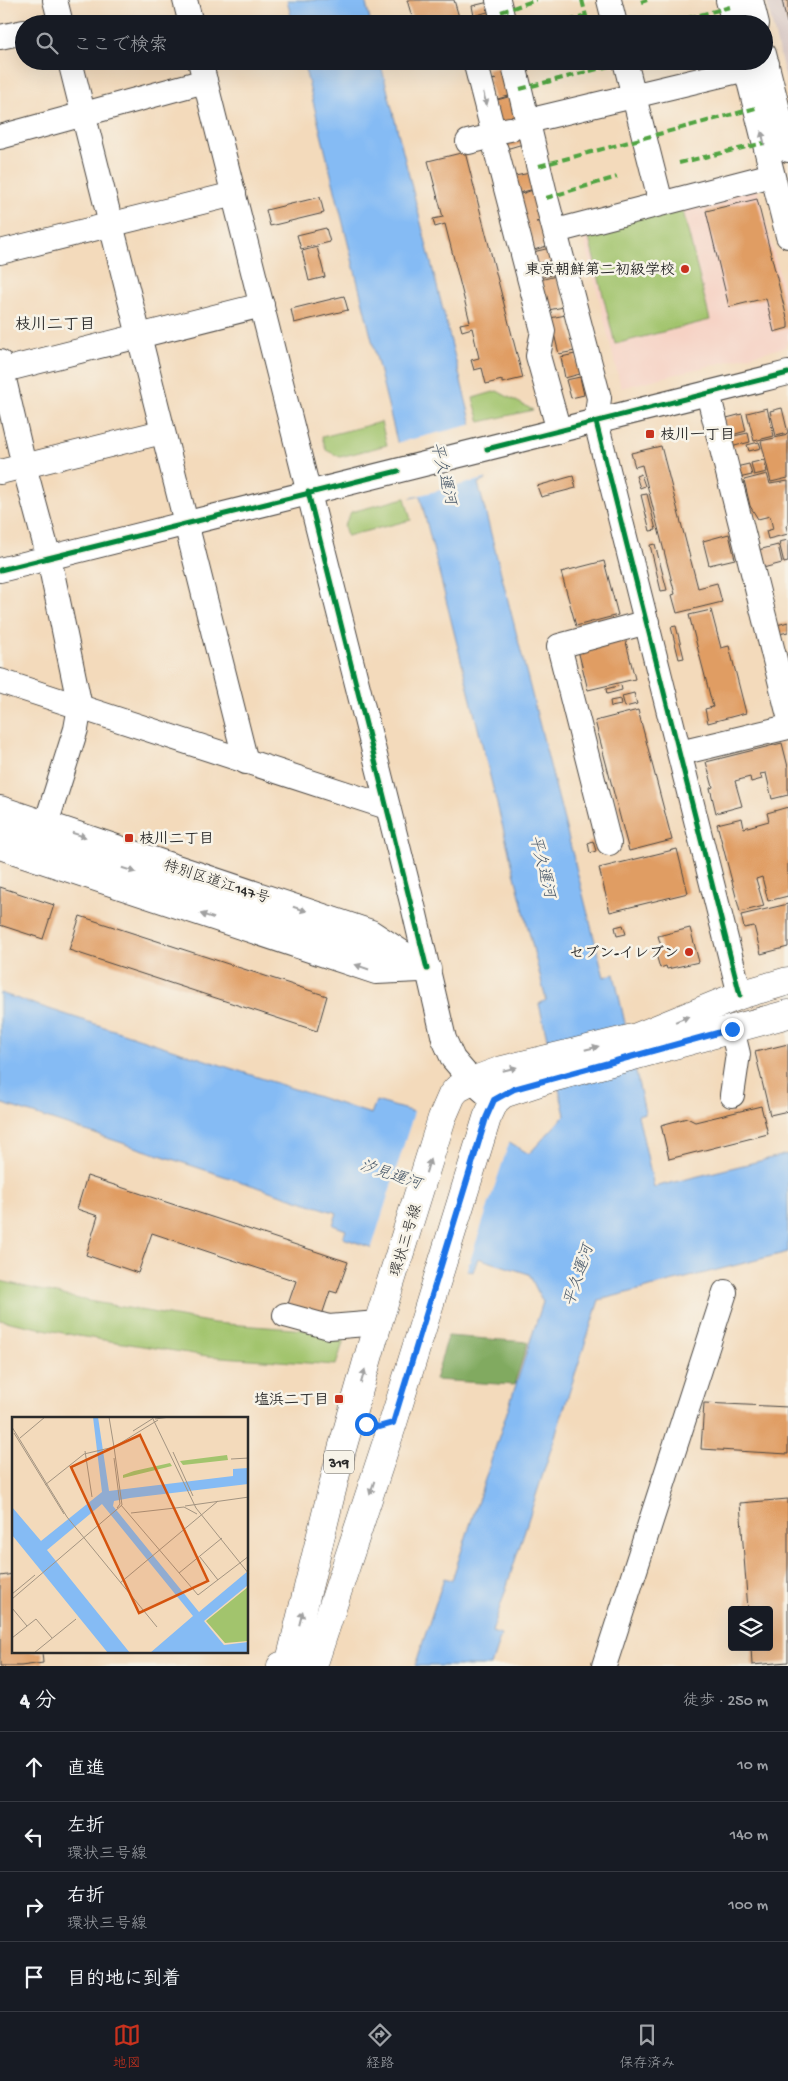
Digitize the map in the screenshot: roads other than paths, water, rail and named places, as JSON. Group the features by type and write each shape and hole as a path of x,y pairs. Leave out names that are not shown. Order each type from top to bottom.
{"main road":[{"path":"0,827 427,970"},
{"name":"環状三号線","path":"639,1046 740,995 788,981"},
{"name":"環状三号線","path":"294,1666 342,1449 378,1323 442,1118 452,1095 457,1089 472,1081 502,1070 550,1068 639,1046 732,1029 788,1014"},
{"name":"環状三号線","path":"294,1666 381,1461 483,1129 494,1100 550,1068"},
{"path":"353,1412 366,1424 379,1427 393,1423"},
{"path":"342,1449 354,1444 372,1447 381,1461"}],"street":[{"path":"55,0 58,15"},
{"path":"185,0 188,15"},
{"path":"498,0 502,15"},
{"path":"609,0 613,15"},
{"path":"728,0 732,15"},
{"path":"751,0 754,15"},
{"path":"0,37 15,34"},
{"path":"72,70 246,762"},
{"path":"477,70 492,127 498,140 543,331 538,356 559,431"},
{"path":"515,70 599,398 596,422 740,995"},
{"path":"627,70 661,203"},
{"path":"498,140 528,123 727,70"},
{"path":"759,70 772,97 787,145"},
{"path":"0,137 82,114 202,71 444,1039 453,1059 472,1081 494,1100"},
{"path":"772,97 772,175 788,236"},
{"path":"468,142 493,136 498,140"},
{"path":"556,231 772,175"},
{"path":"0,252 234,194"},
{"path":"46,824 76,729 80,707 49,558 24,466 1,368 262,305"},
{"path":"0,570 185,525 308,492 487,450 788,373"},
{"path":"708,393 788,712"},
{"path":"0,472 162,432"},
{"path":"609,843 559,646 647,622"},
{"path":"0,681 387,807"},
{"path":"680,753 788,726"},
{"name":"特別区道江147号","path":"0,808 371,932 427,970"},
{"path":"0,849 376,972 427,970"},
{"path":"732,1029 738,1054 732,1095"},
{"path":"604,1666 725,1292"},
{"path":"285,1315 329,1327 378,1323"}],"water":[{"path":"287,0 365,0 369,15 291,15"},
{"path":"305,70 382,70 486,480 478,483 604,977 614,974 645,1113 638,1115 654,1187 788,1154 788,1252 599,1300 492,1632 501,1635 491,1666 415,1666 444,1578 452,1580 543,1302 529,1274 478,1258 473,1272 462,1269 460,1277 343,1238 346,1230 333,1225 337,1213 0,1103 0,993 371,1114 376,1101 503,1138 529,1154 565,1115 539,1004 546,1000 420,496 411,498"}],"place":[{"name":"東京朝鮮第二初級学校","path":"685,269"},
{"name":"枝川一丁目","path":"650,434"},
{"name":"枝川二丁目","path":"129,838"},
{"name":"セブン-イレブン","path":"689,952"},
{"name":"塩浜二丁目","path":"339,1399"}],"district":[{"name":"枝川二丁目","path":"55,323"}],"water label":[{"name":"平久運河","path":"445,473"},
{"name":"平久運河","path":"544,866"},
{"name":"汐見運河","path":"391,1173"},
{"name":"平久運河","path":"577,1275"}]}
